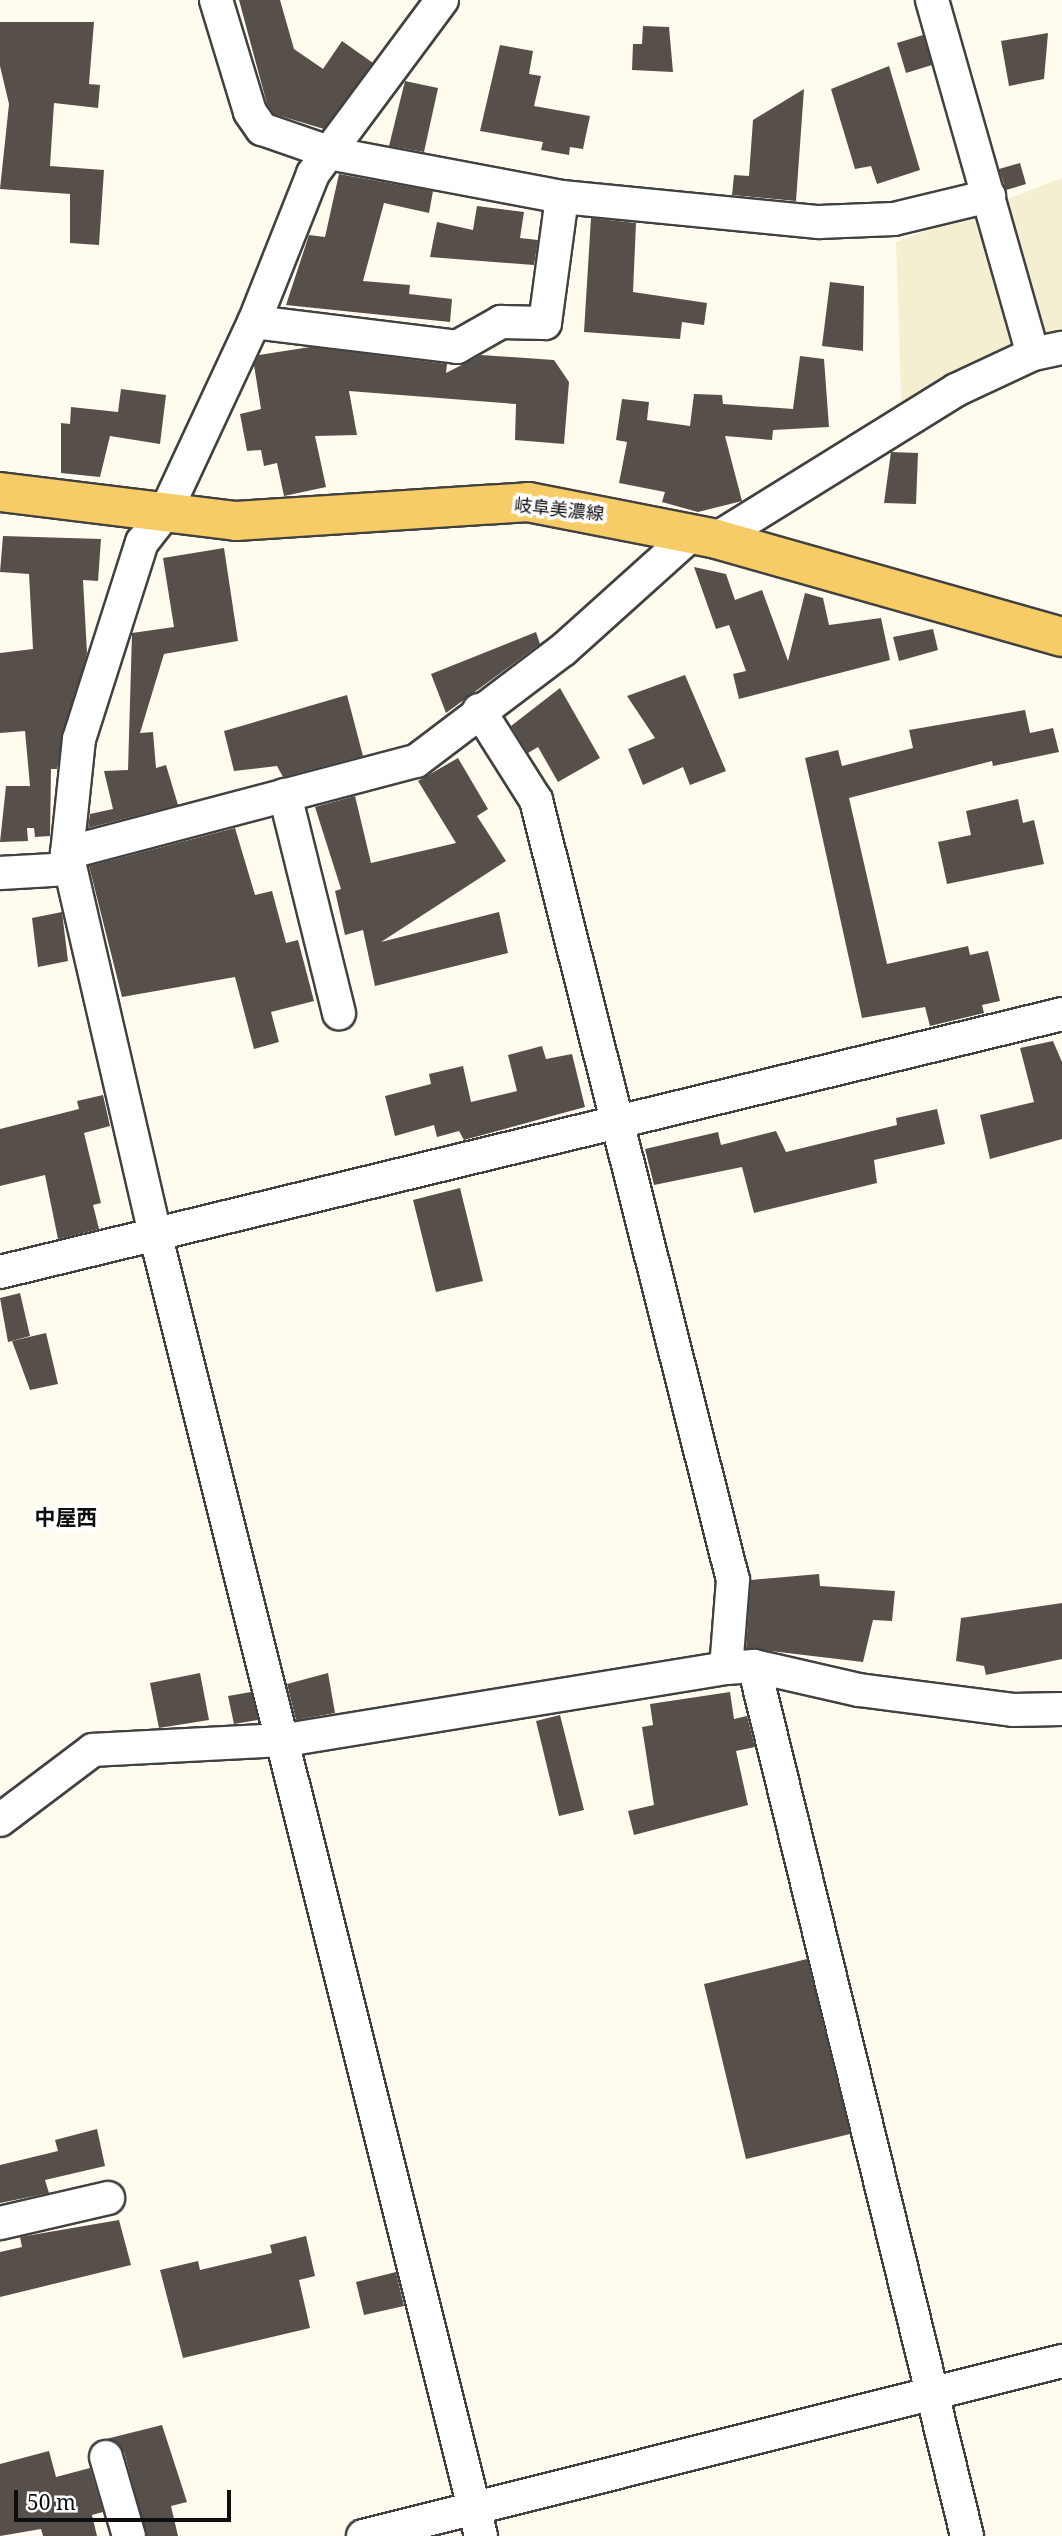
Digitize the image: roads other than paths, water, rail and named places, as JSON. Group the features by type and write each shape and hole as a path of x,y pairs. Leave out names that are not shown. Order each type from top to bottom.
{"main road":[{"name":"岐阜美濃線","path":"0,492 166,513 306,520 528,502 704,537 1062,637"}],"street":[{"path":"216,0 250,112 261,129 334,154 562,197 819,222 894,219 989,196"},
{"path":"442,0 334,154 313,174 254,322 166,513 142,541 79,739 68,861 156,1237 286,1740 478,2522"},
{"path":"0,873 68,861 285,795 416,761 479,710 563,650 704,537 956,390 1047,351 989,196 932,0"},
{"path":"254,322 457,347 501,322 545,323 562,197"},
{"path":"479,710 536,800 733,1580 740,1667 932,2392 967,2536"},
{"path":"285,795 339,1013"},
{"path":"0,1272 156,1237 1062,1014"},
{"path":"0,1820 93,1750 286,1740 740,1667 859,1690 1013,1710 1062,1709"},
{"path":"0,2223 108,2198"},
{"path":"363,2536 478,2522 932,2392 1062,2361"},
{"path":"106,2457 129,2536"}],"district":[{"name":"中屋西","path":"66,1517"}]}
